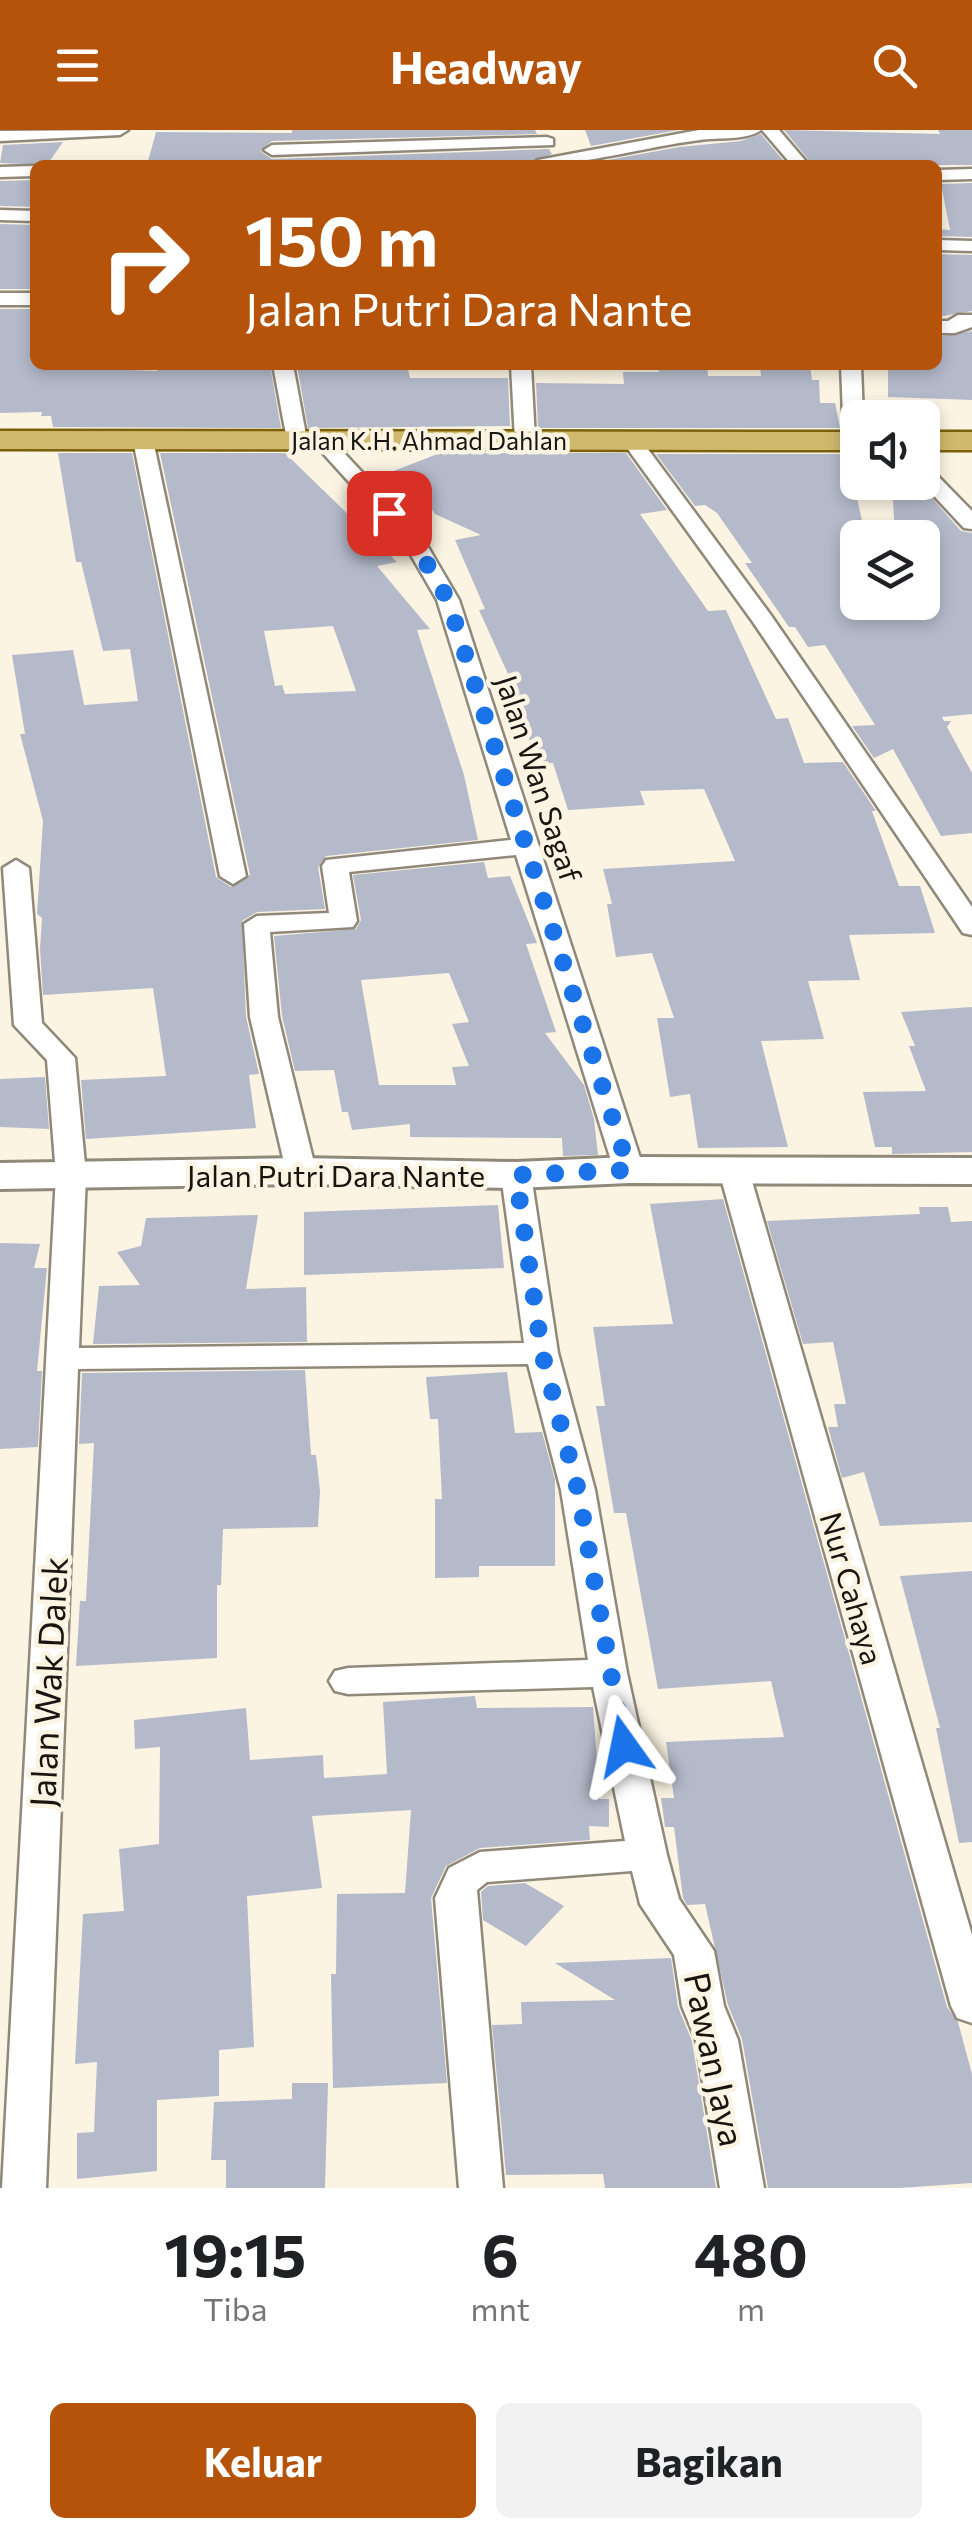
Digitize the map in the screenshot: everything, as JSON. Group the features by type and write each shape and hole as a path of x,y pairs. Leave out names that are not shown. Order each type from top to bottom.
{"main road":[{"name":"Jalan K.H. Ahmad Dahlan","path":"0,440 840,441"},
{"path":"940,441 972,441"}],"street":[{"path":"0,136 120,130"},
{"path":"271,130 273,157 543,136 562,160"},
{"path":"568,160 699,135 753,130"},
{"path":"770,130 797,160"},
{"path":"0,172 30,171"},
{"path":"942,175 972,174"},
{"path":"0,215 30,216"},
{"path":"942,245 972,246"},
{"path":"0,299 30,299"},
{"path":"942,326 972,321"},
{"path":"285,370 310,440"},
{"path":"521,370 525,440"},
{"path":"851,370 853,400"},
{"path":"142,440 233,876"},
{"name":"Jalan Wan Sagaf","path":"310,440 413,540 448,600 629,1170"},
{"path":"632,441 762,619 972,927"},
{"path":"940,490 972,523"},
{"path":"301,1171 265,1014 256,947 258,924 344,921 335,866 528,846"},
{"name":"Jalan Wak Dalek","path":"16,868 28,1025 61,1058 71,1176 24,2188"},
{"name":"Jalan Putri Dara Nante","path":"0,1176 301,1171 516,1175 629,1170 972,1171"},
{"name":"Nur Cahaya","path":"734,1171 972,2006"},
{"name":"Pawan Jaya","path":"516,1175 542,1353 578,1490 609,1673 647,1855 660,1904 694,1951 703,2006 717,2040 742,2188"},
{"path":"62,1359 542,1353"},
{"path":"348,1681 609,1673"},
{"path":"481,2188 455,1898 458,1885 465,1875 480,1867 647,1855"}],"building":[{"path":"535,130 537,134 272,141 260,151 272,159 549,149 552,154 534,160 148,160 156,132"},
{"path":"585,130 679,130 591,146"},
{"path":"784,130 940,134 938,130 972,130 972,165 942,165 942,160 809,160"},
{"path":"761,134 783,160 608,160 679,147 741,141"},
{"path":"63,142 50,160 30,160 30,164 0,163 3,145"},
{"path":"30,180 30,207 0,206 0,181"},
{"path":"972,183 972,237 942,236 942,229 950,230 942,184"},
{"path":"0,224 30,225 30,289 0,289"},
{"path":"942,254 972,255 972,311 942,316"},
{"path":"0,309 30,309 30,370 271,370 281,428 53,427 51,416 41,416 42,412 0,413"},
{"path":"972,331 972,400 888,397 888,370 942,370 942,336"},
{"path":"298,370 408,370 410,378 508,378 510,426 308,428"},
{"path":"707,370 708,376 761,376 760,370 811,370 812,380 819,380 820,403 835,403 840,428 538,428 536,383 624,384 623,372"},
{"path":"58,453 132,453 216,877 231,887 250,875 160,453 285,453 397,562 377,566 430,629 417,630 464,775 478,840 326,856 318,867 325,909 257,912 242,921 246,1017 259,1074 249,1075 256,1128 86,1139 81,1080 166,1076 153,988 43,995 42,918 37,914 43,821 20,734 25,734 12,655 73,650 84,705 138,701 130,649 103,651 81,562 76,562","holes":["333,626 356,691 285,694 282,685 275,686 264,631"]},
{"path":"440,453 626,453 667,510 640,514 708,611 726,610 776,719 788,718 804,763 843,762 876,811 872,811 899,886 920,886 935,933 849,935 860,980 808,981 824,1039 761,1041 788,1147 698,1148 690,1094 670,1097 657,1018 674,1018 652,953 616,957 607,904 612,904 603,869 735,861 704,789 640,791 645,805 568,810 553,763 535,764 514,674 508,674 479,610 485,609 455,540 481,535 435,514 430,506 386,492 373,479"},
{"path":"656,454 840,454 840,500 857,500 862,520 840,520 840,620 940,620 940,520 894,520 893,500 934,500 961,531 972,533 972,714 942,717 951,721 947,727 972,773 972,833 941,836 893,749 874,758 852,726 875,725 825,645 808,647 795,627 789,627 745,563 752,563 717,513 705,505 695,506"},
{"path":"484,862 488,878 510,876 537,943 526,944 556,1032 545,1033 584,1085 594,1119 598,1155 563,1156 562,1138 410,1137 410,1124 352,1130 348,1112 342,1112 334,1070 295,1071 282,1016 274,936 356,929 361,920 353,875","holes":["449,973 469,1022 452,1024 469,1066 452,1067 456,1085 379,1085 361,980"]},
{"path":"972,1007 972,1152 892,1154 892,1147 875,1147 863,1092 926,1091 909,1046 915,1046 901,1012"},
{"path":"45,1077 49,1129 0,1127 0,1079"},
{"path":"723,1199 947,2007 958,2022 972,2074 972,2183 899,2188 768,2188 742,2039 728,2005 705,1904 687,1905 683,1898 674,1827 665,1827 661,1798 674,1798 666,1742 784,1737 771,1681 658,1689 626,1513 614,1513 596,1406 605,1406 593,1327 673,1324 650,1204"},
{"path":"498,1205 504,1268 304,1275 304,1212"},
{"path":"919,1207 948,1207 951,1222 972,1221 972,1522 880,1526 864,1472 842,1478 828,1427 838,1427 834,1404 846,1404 833,1342 803,1344 767,1221 920,1214"},
{"path":"258,1215 246,1289 306,1287 307,1342 93,1344 99,1286 140,1285 117,1252 141,1246 146,1218"},
{"path":"0,1243 40,1244 34,1268 47,1268 37,1371 42,1371 38,1447 0,1449"},
{"path":"305,1370 311,1455 316,1455 320,1491 318,1527 223,1529 221,1585 217,1585 217,1658 76,1666 80,1601 86,1601 94,1443 79,1444 82,1373"},
{"path":"507,1372 515,1433 542,1432 555,1480 555,1566 479,1566 479,1577 435,1578 435,1499 442,1499 438,1419 430,1419 426,1377"},
{"path":"972,1571 972,1842 959,1843 936,1728 940,1728 900,1576"},
{"path":"475,1696 477,1708 593,1707 600,1799 609,1799 609,1827 589,1826 590,1840 480,1848 446,1866 431,1898 447,2083 333,2088 331,1974 336,1974 337,1894 405,1893 411,1810 312,1816 322,1888 247,1896 254,2047 219,2050 219,2096 157,2100 157,2171 77,2179 77,2133 94,2132 97,2062 75,2064 83,1914 124,1911 119,1849 159,1844 160,1747 135,1749 134,1720 246,1708 250,1760 323,1755 324,1778 387,1774 383,1702"},
{"path":"525,1883 564,1906 526,1946 483,1920 481,1892 488,1886"},
{"path":"671,1958 678,2007 692,2041 716,2188 605,2188 603,2174 506,2175 492,2025 522,2024 521,2002 615,2000 555,1963"},
{"path":"292,2083 328,2083 325,2188 226,2188 226,2160 211,2160 214,2102 292,2099"}],"route":[{"path":"389,513 413,540 448,600 629,1170 516,1175 542,1353 578,1490 624,1746"}]}
